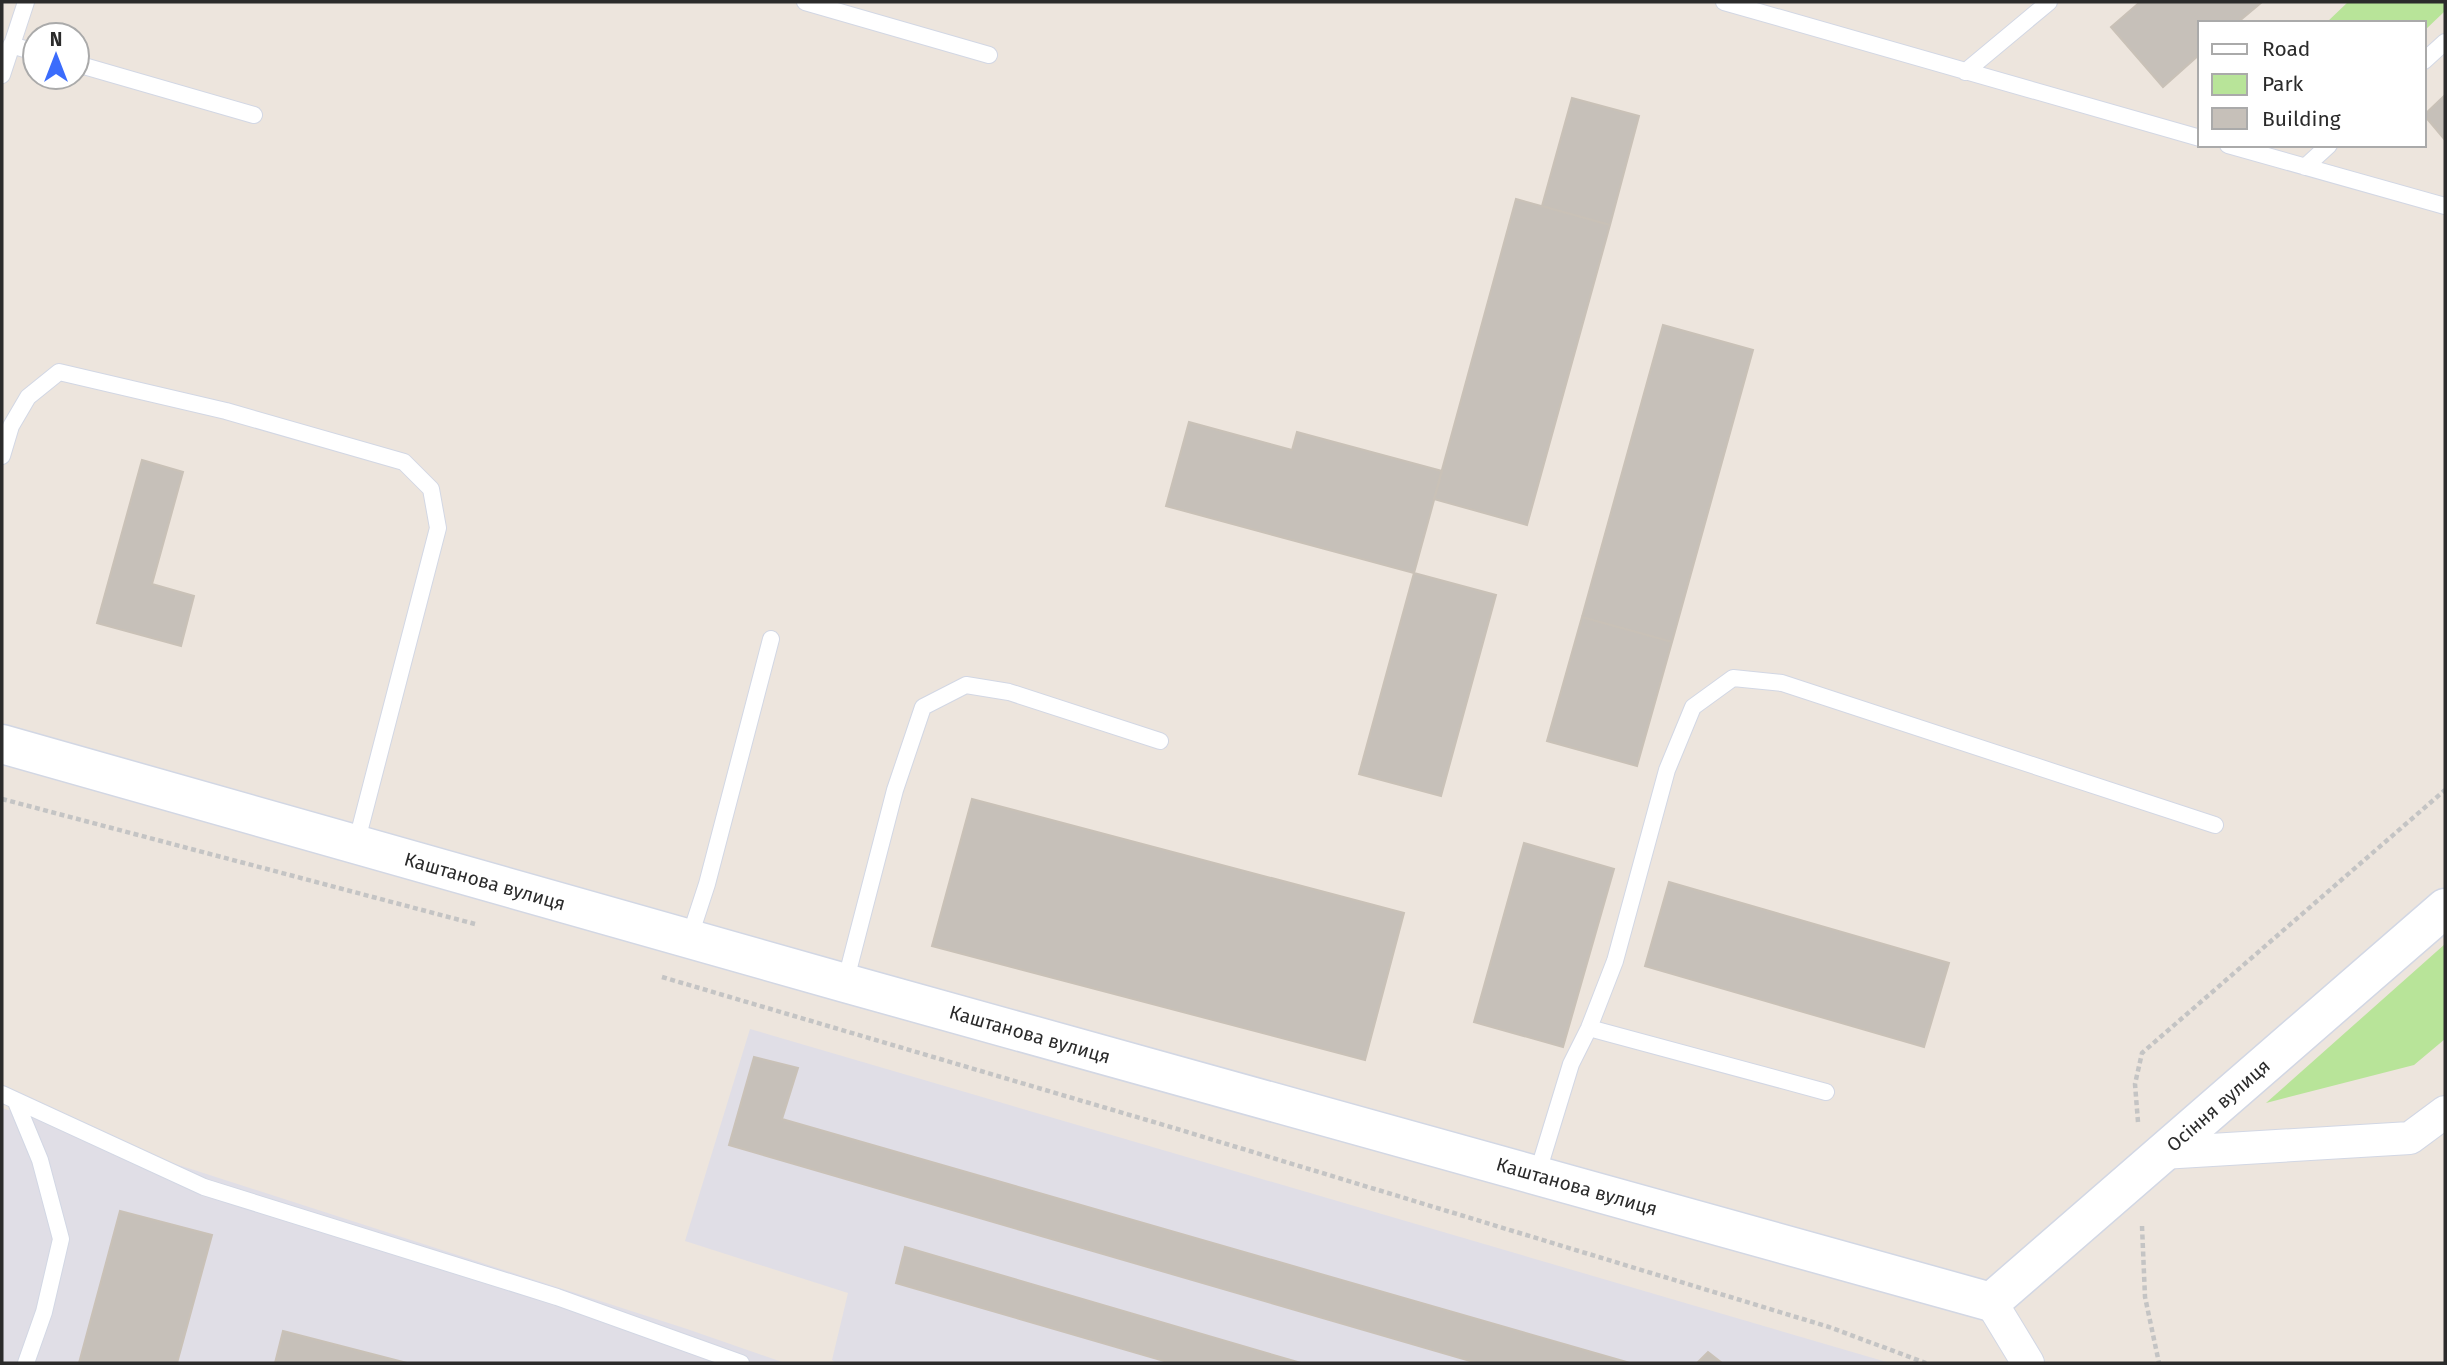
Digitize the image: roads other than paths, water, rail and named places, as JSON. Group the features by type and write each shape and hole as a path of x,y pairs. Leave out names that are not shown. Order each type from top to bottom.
{"street":[{"name":"Каштанова вулиця","path":"2,744 845,983 1991,1302"},
{"name":"Осіння вулиця","path":"1991,1302 2445,908"},
{"path":"2162,1153 2410,1138 2445,1112"},
{"path":"1991,1302 2028,1363"}],"lane":[{"path":"2,75 26,2"},
{"path":"804,2 989,55"},
{"path":"1724,2 2198,137"},
{"path":"1965,72 2049,2"},
{"path":"2426,59 2445,42"},
{"path":"11,45 21,48"},
{"path":"91,68 254,115"},
{"path":"2235,147 2445,206"},
{"path":"2305,167 2327,147"},
{"path":"2,456 10,426 28,397 59,372 226,411 404,462 431,489 438,528 356,844"},
{"path":"689,939 707,884 771,639"},
{"path":"1537,1175 1571,1064 1590,1028 1615,961 1667,770 1693,707 1733,678 1782,682 2215,825"},
{"path":"845,983 895,790 923,707 966,685 1009,692 1160,741"},
{"path":"1590,1028 1826,1092"},
{"path":"9,1098 40,1160 61,1239 44,1312 26,1363"},
{"path":"9,1098 204,1187 557,1297 741,1363"}]}
